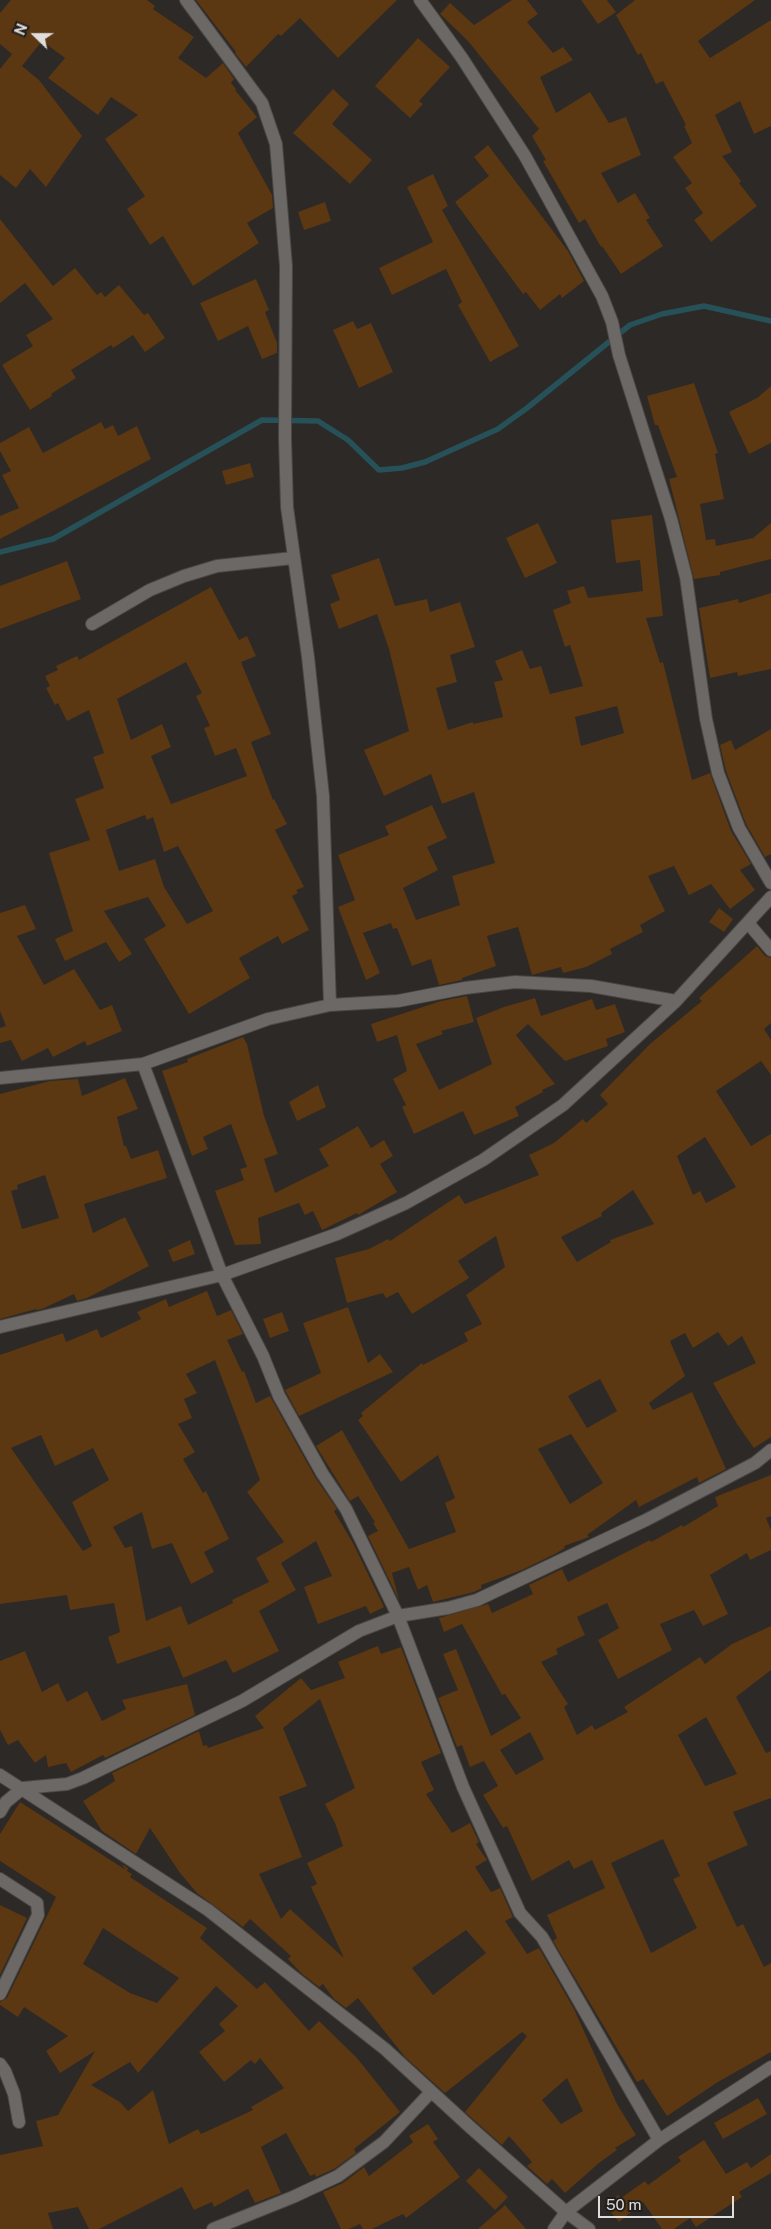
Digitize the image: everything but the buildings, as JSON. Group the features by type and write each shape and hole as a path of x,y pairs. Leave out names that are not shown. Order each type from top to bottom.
{"street":[{"path":"186,0 262,103 276,144 286,266 285,438 287,507 308,658 323,796 330,1005"},
{"path":"420,0 462,58 525,156 602,296 612,322 619,355 671,519 686,577 706,719 718,773 739,828 771,883"},
{"path":"92,624 150,590 184,576 217,566 293,558"},
{"path":"0,1327 222,1275 337,1234 406,1203 483,1160 563,1104 676,1001 771,897"},
{"path":"748,923 771,950"},
{"path":"0,1078 143,1064 268,1019 330,1005 398,1001 465,988 515,982 592,986 676,1001"},
{"path":"143,1064 222,1275 263,1356 279,1396 322,1473 346,1509 398,1616 464,1787 520,1913 542,1937 659,2140"},
{"path":"0,1812 6,1802 23,1788 67,1784 83,1778 242,1701 358,1631 398,1616 448,1608 477,1600 646,1520 755,1463 771,1450"},
{"path":"0,1775 23,1788 208,1910 385,2049 566,2212 589,2229"},
{"path":"0,1879 38,1904 38,1915 0,1994"},
{"path":"0,2064 5,2071 14,2094 19,2122"},
{"path":"554,2229 566,2212 659,2140 771,2067"},
{"path":"213,2229 293,2197 338,2176 384,2142 431,2092"}],"waterway":[{"path":"0,552 53,539 262,420 318,421 348,440 379,470 402,468 425,462 498,429 630,325 662,314 704,306 771,321"}]}
